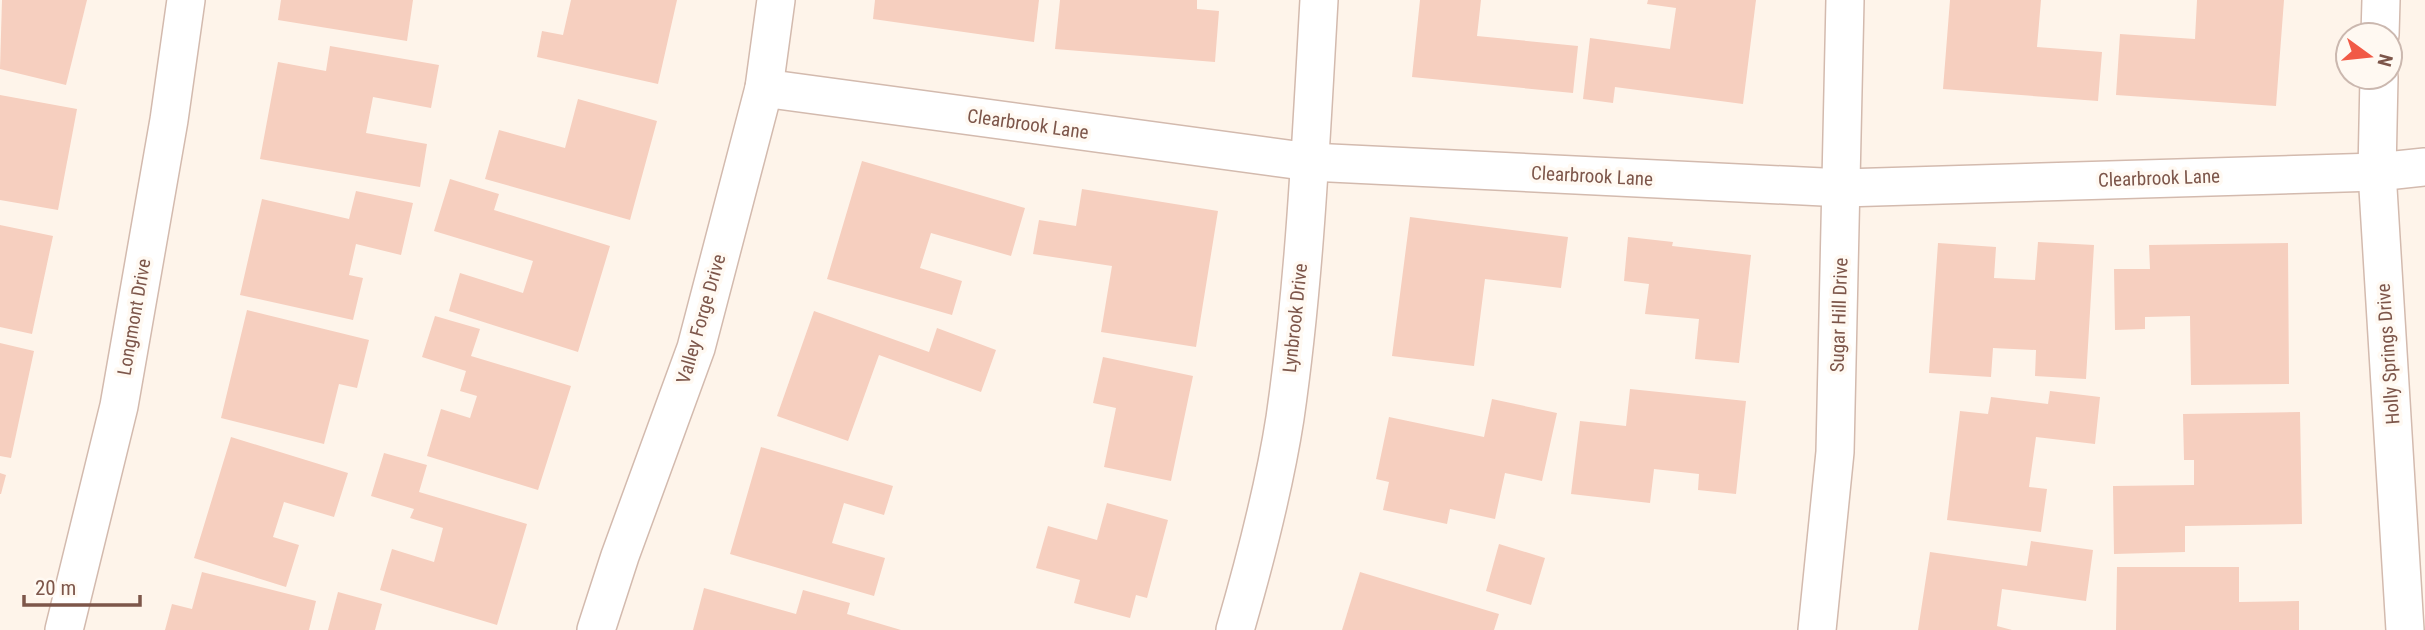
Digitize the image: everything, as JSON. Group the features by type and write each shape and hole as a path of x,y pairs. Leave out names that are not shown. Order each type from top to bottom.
{"street":[{"name":"Longmont Drive","path":"64,630 119,405 169,120 186,0"},
{"name":"Valley Forge Drive","path":"596,630 696,348 764,88 776,0"},
{"name":"Lynbrook Drive","path":"1235,630 1254,567 1284,420 1310,162 1319,0"},
{"name":"Sugar Hill Drive","path":"1817,630 1835,452 1843,188 1845,0"},
{"path":"2380,21 2381,0"},
{"name":"Clearbrook Lane","path":"764,88 1310,162 1843,188 2377,172 2425,167"},
{"name":"Holly Springs Drive","path":"2379,91 2377,172 2406,630"}],"building":[{"path":"2,0 87,0 66,85 0,69"},
{"path":"281,0 413,0 407,41 278,20"},
{"path":"571,0 677,0 658,84 537,57 542,31 563,35"},
{"path":"875,0 1039,0 1034,42 873,19"},
{"path":"1060,0 1197,0 1197,9 1219,11 1215,62 1055,49"},
{"path":"1420,0 1481,0 1477,36 1578,46 1573,93 1412,77"},
{"path":"1648,0 1756,0 1743,104 1615,87 1613,103 1583,99 1590,38 1670,49 1676,8 1647,4"},
{"path":"1950,0 2041,0 2037,47 2102,52 2098,101 1943,89"},
{"path":"2197,0 2284,0 2276,106 2116,95 2120,34 2195,39"},
{"path":"330,46 439,65 431,108 373,97 366,133 427,144 420,187 260,159 278,62 326,71"},
{"path":"0,95 77,109 58,210 0,200"},
{"path":"578,99 657,121 630,220 485,179 499,130 565,148"},
{"path":"862,161 1025,208 1011,256 931,233 920,268 962,281 952,315 827,279"},
{"path":"450,179 499,194 494,210 610,246 578,352 449,311 460,273 523,293 533,261 434,231"},
{"path":"1082,189 1218,211 1196,347 1101,332 1112,266 1033,254 1039,220 1076,226"},
{"path":"356,191 413,203 401,255 356,244 349,275 363,278 353,320 240,295 262,199 349,219"},
{"path":"1410,217 1568,237 1561,288 1485,279 1474,366 1392,356"},
{"path":"0,225 53,236 32,334 0,327"},
{"path":"1628,237 1673,242 1672,246 1751,255 1739,363 1695,359 1699,319 1645,314 1649,284 1624,281"},
{"path":"2038,242 2094,245 2086,379 2035,376 2036,350 1993,348 1991,377 1929,373 1938,243 1996,247 1994,278 2035,280"},
{"path":"2288,243 2289,384 2191,385 2190,316 2145,317 2145,329 2115,330 2114,269 2150,269 2149,245"},
{"path":"247,310 369,340 357,388 339,384 324,444 221,418"},
{"path":"814,311 929,352 937,328 996,350 981,392 879,355 848,441 777,416"},
{"path":"435,316 480,329 471,356 571,386 538,490 427,456 441,409 470,418 477,396 460,391 466,371 422,357"},
{"path":"0,343 34,351 11,458 0,456"},
{"path":"1103,357 1193,376 1171,481 1104,467 1116,408 1093,403"},
{"path":"1630,389 1746,401 1736,494 1698,490 1699,474 1654,469 1650,503 1571,494 1580,421 1626,426"},
{"path":"2050,391 2100,397 2095,444 2036,437 2029,487 2047,489 2041,532 1947,520 1960,411 1988,414 1991,397 2048,404"},
{"path":"1492,399 1557,413 1542,481 1505,473 1495,519 1450,509 1447,524 1383,510 1389,482 1376,479 1389,417 1484,437"},
{"path":"2300,412 2302,524 2185,526 2185,552 2114,554 2113,486 2194,485 2194,460 2184,460 2183,414"},
{"path":"231,437 348,473 334,517 284,502 273,537 299,545 286,587 194,558"},
{"path":"761,447 893,486 884,515 844,503 832,543 885,558 874,596 730,554"},
{"path":"384,453 427,465 419,492 527,524 497,625 380,590 392,549 434,562 443,528 410,518 414,509 371,496"},
{"path":"0,473 6,475 1,494 0,494"},
{"path":"1107,503 1168,520 1147,598 1136,595 1130,618 1074,603 1080,580 1036,568 1048,526 1097,540"},
{"path":"2031,541 2093,550 2086,601 2002,589 1997,626 2012,630 1918,630 1930,552 2027,566"},
{"path":"1499,544 1545,558 1531,605 1486,591"},
{"path":"2117,567 2239,567 2239,602 2299,601 2299,630 2116,630"},
{"path":"202,572 316,601 309,630 165,630 172,604 192,609"},
{"path":"1360,572 1499,614 1494,630 1342,630"},
{"path":"704,588 796,614 803,590 850,603 847,614 901,630 693,630"},
{"path":"338,592 382,604 375,630 328,630"}]}
